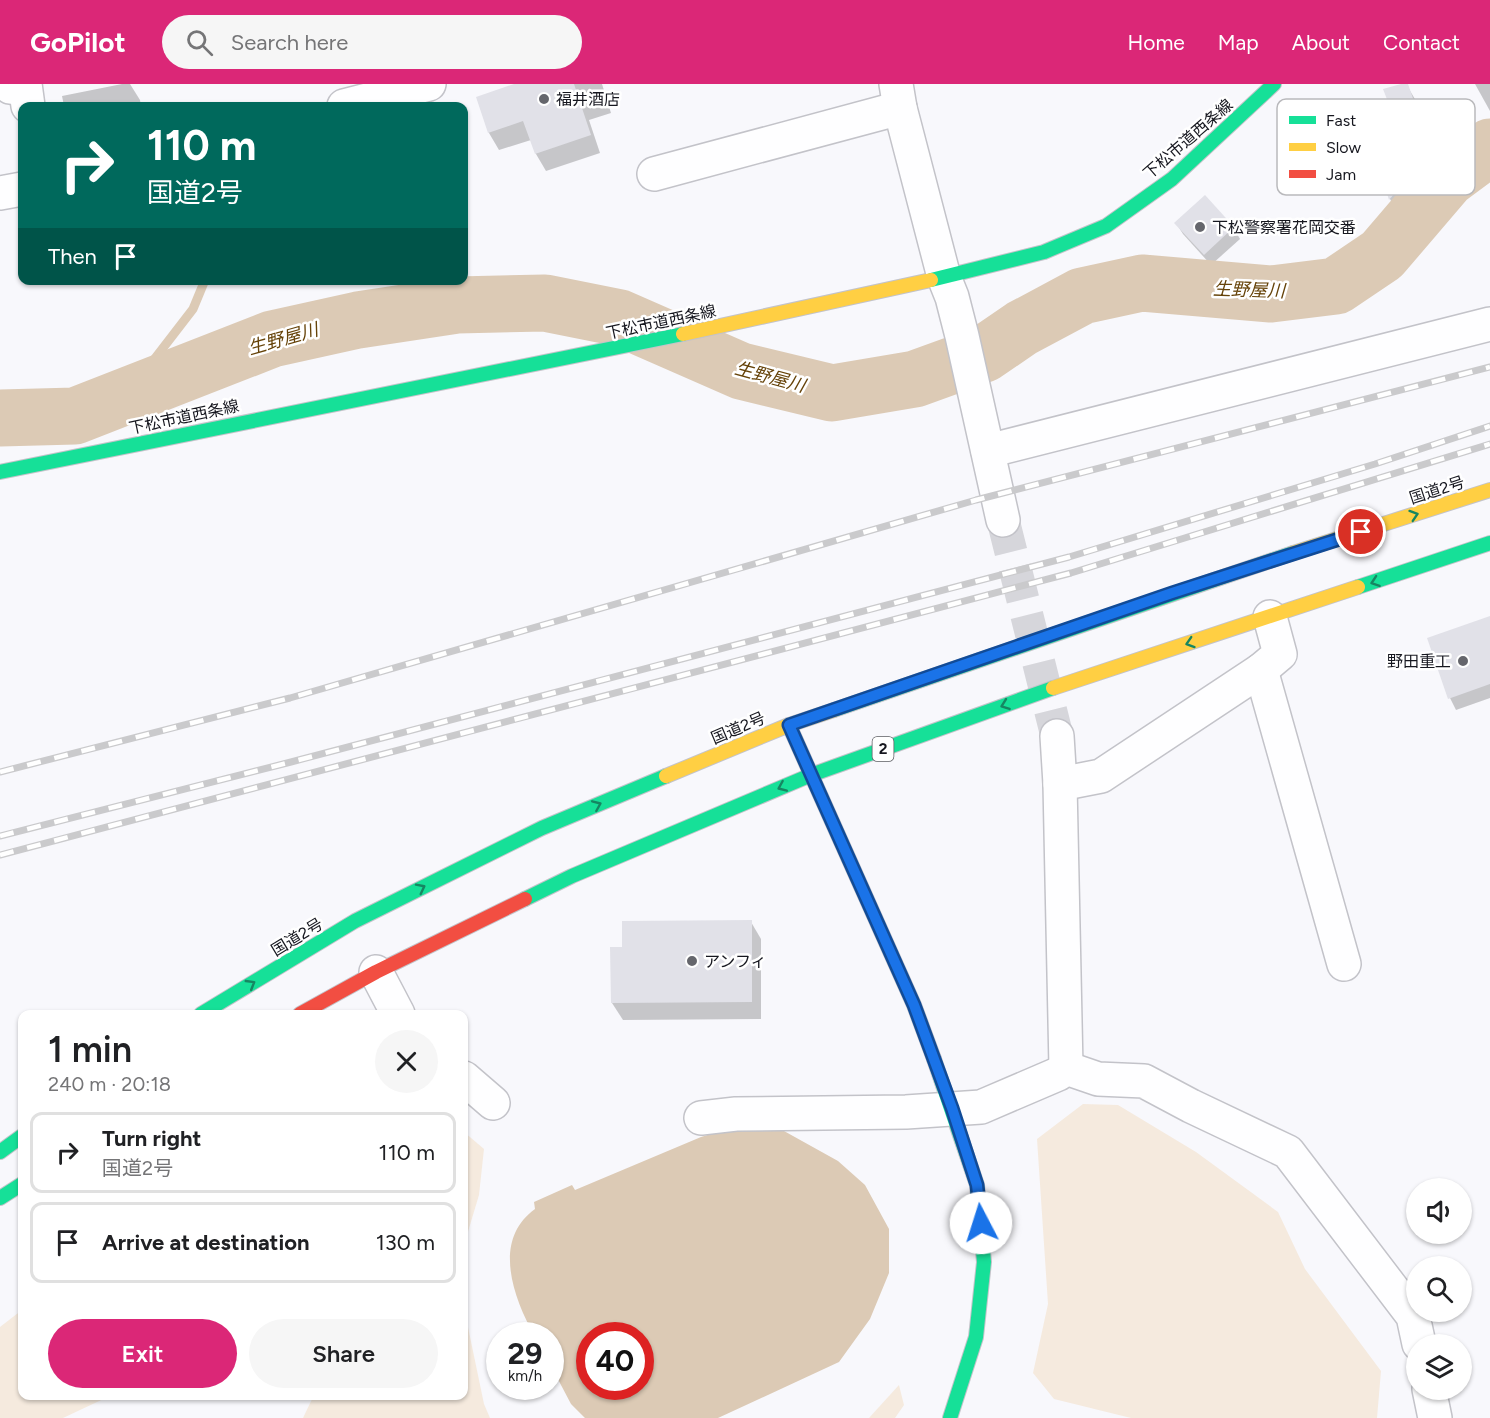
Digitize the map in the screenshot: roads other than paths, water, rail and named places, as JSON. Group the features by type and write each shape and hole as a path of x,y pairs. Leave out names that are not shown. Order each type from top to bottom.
{"main road":[{"name":"下松市道西条線","path":"0,472 725,326 1044,252 1106,226 1172,179 1274,84"},
{"name":"国道2号","path":"208,1010 355,921 542,828 789,725 1227,574 1490,490"},
{"name":"2","path":"307,1010 376,972 572,876 811,775 1032,695 1490,543"},
{"path":"789,725 914,1005 952,1108 977,1185 984,1262 976,1337 950,1418"},
{"path":"0,1152 18,1139"},
{"path":"0,1198 18,1187"}],"street":[{"path":"359,102 429,84"},
{"path":"654,174 898,96 944,277 952,297 962,336 1003,520"},
{"path":"0,193 18,190"},
{"path":"988,450 1490,324"},
{"path":"1060,784 1101,776 1261,670 1280,654 1270,617"},
{"path":"1261,670 1344,964"},
{"path":"1057,736 1066,1068"},
{"path":"376,972 396,1010"},
{"path":"701,1118 736,1114 906,1112 981,1107 1058,1074 1066,1068"},
{"path":"1066,1068 1098,1079 1144,1081 1288,1152 1413,1316 1417,1334"},
{"path":"468,1081 493,1103"},
{"path":"1431,1400 1435,1418"}],"waterway":[{"name":"生野屋川","path":"1475,158 1490,147"},
{"name":"生野屋川","path":"0,418 75,416 272,339 358,320 457,305 545,303 620,318 741,371 832,393 915,379 984,354 1022,328 1082,296 1142,283 1271,294 1336,286 1382,255 1433,195"},
{"path":"126,396 193,309 203,285"}],"tunnel":[{"path":"1003,520 1057,736"}],"railway":[{"path":"0,772 290,698 976,500 1490,367"},
{"path":"0,836 291,762 1069,557 1375,464 1490,426"},
{"path":"0,855 1071,573 1490,444"}],"place":[{"name":"福井酒店","path":"544,99"},
{"name":"下松警察署花岡交番","path":"1200,227"},
{"name":"野田重工","path":"1463,661"},
{"name":"アンフィ","path":"692,961"}]}
